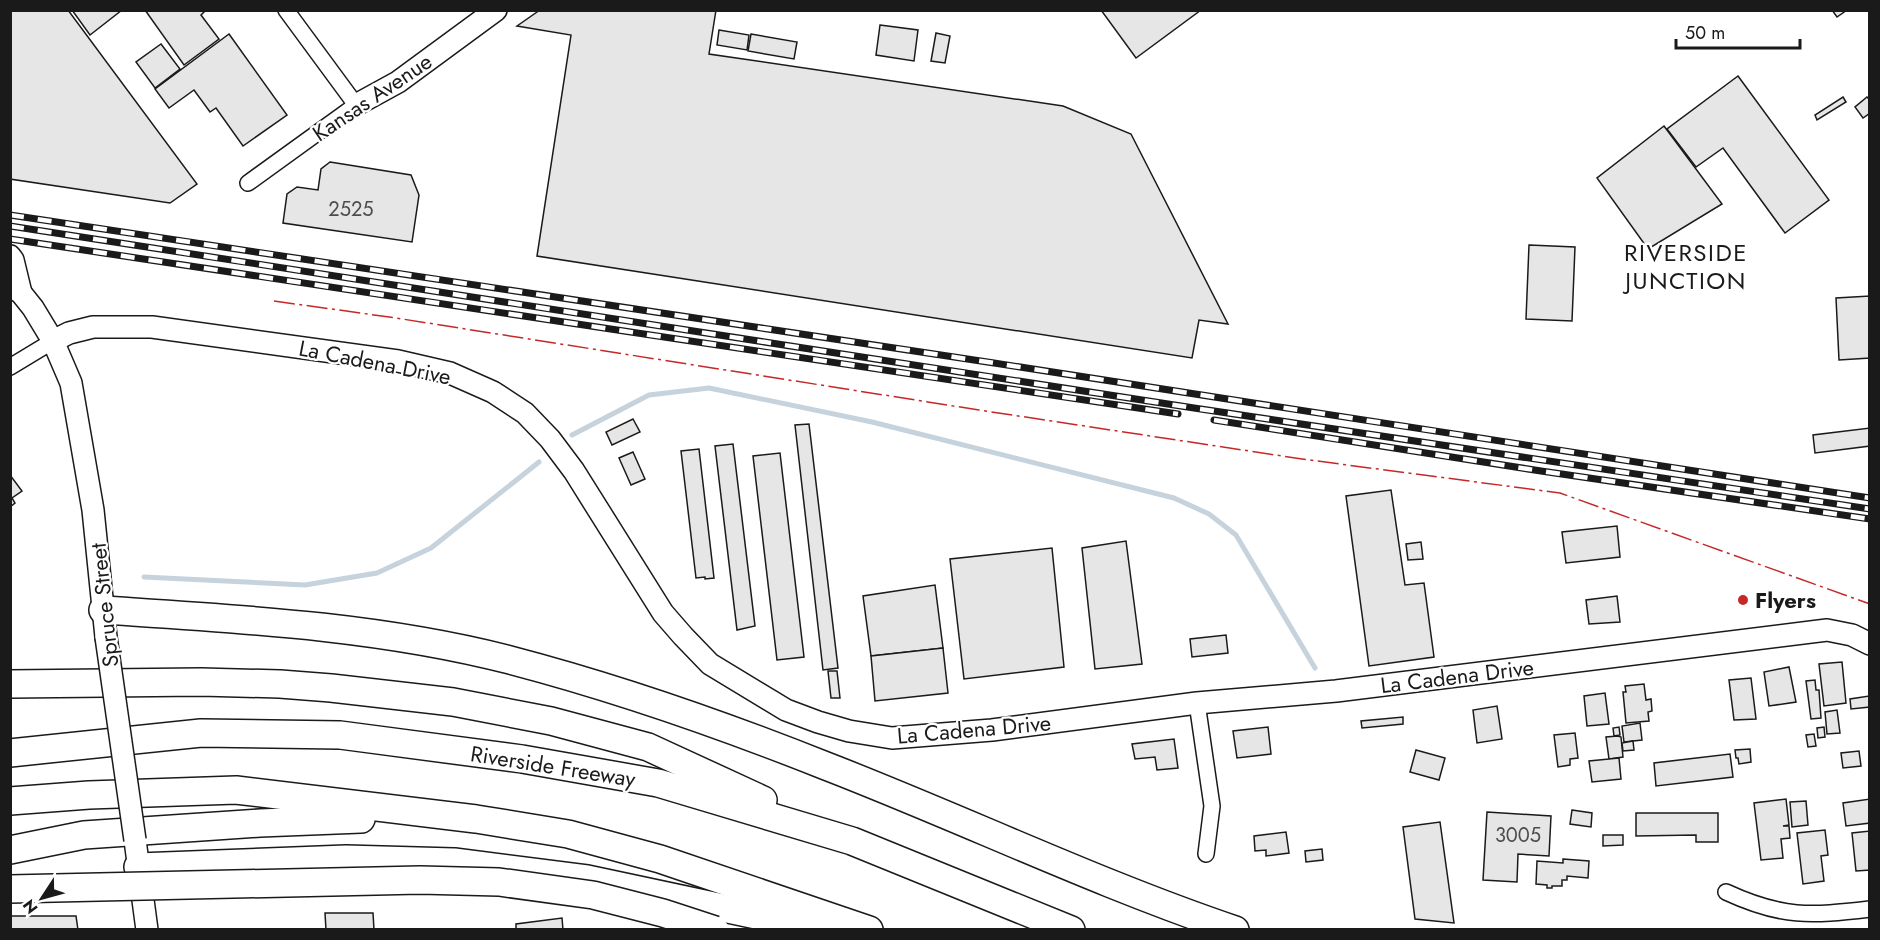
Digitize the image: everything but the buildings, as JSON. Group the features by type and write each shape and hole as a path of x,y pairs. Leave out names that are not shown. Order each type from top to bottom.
{"highway":[{"path":"105,623 251,620 365,633 437,644 488,655 594,684 825,766 1125,889 1235,930"},
{"path":"10,684 201,682 280,684 376,692 479,706 551,721 648,747 852,841"},
{"name":"Riverside Freeway","path":"10,753 201,733 340,735 522,759 658,783 852,841 1071,930"},
{"path":"10,801 89,795 236,790 476,819 568,834 660,859 869,930"},
{"path":"10,850 84,835 248,824 337,819 476,819"},
{"path":"138,867 346,858 454,862 587,879 825,930"},
{"path":"10,889 398,880 489,881 593,895 663,913 715,930"}],"street":[{"path":"286,10 356,105"},
{"name":"Kansas Avenue","path":"248,183 356,105 398,82 496,10"},
{"name":"Spruce Street","path":"10,256 13,260 16,290 52,341 71,383 93,510 105,623 147,930"},
{"name":"La Cadena Drive","path":"52,341 69,333 93,327 152,327 398,361 450,373 493,392 525,412 550,439 574,471 663,613 710,664 786,710 849,731 892,738 992,730 1197,703 1336,691 1827,630 1852,635 1869,644"},
{"path":"10,367 52,341"},
{"path":"1197,703 1212,806 1206,854"},
{"path":"1726,892 1751,903 1793,913 1820,915 1869,909"}],"waterway":[{"path":"572,435 649,395 709,388 872,422 1174,498 1209,514 1236,535 1315,668"},
{"path":"144,577 305,585 377,573 431,548 539,462"}],"railway":[{"path":"10,215 1870,498"},
{"path":"10,226 1194,408 1870,509"},
{"path":"10,239 1178,414"},
{"path":"1214,420 1870,519"}],"power":[{"path":"274,301 1302,459 1560,493 1870,604"}],"place":[{"name":"Flyers","path":"1743,600"}],"district":[{"name":"RIVERSIDE JUNCTION","path":"1686,267"}]}
